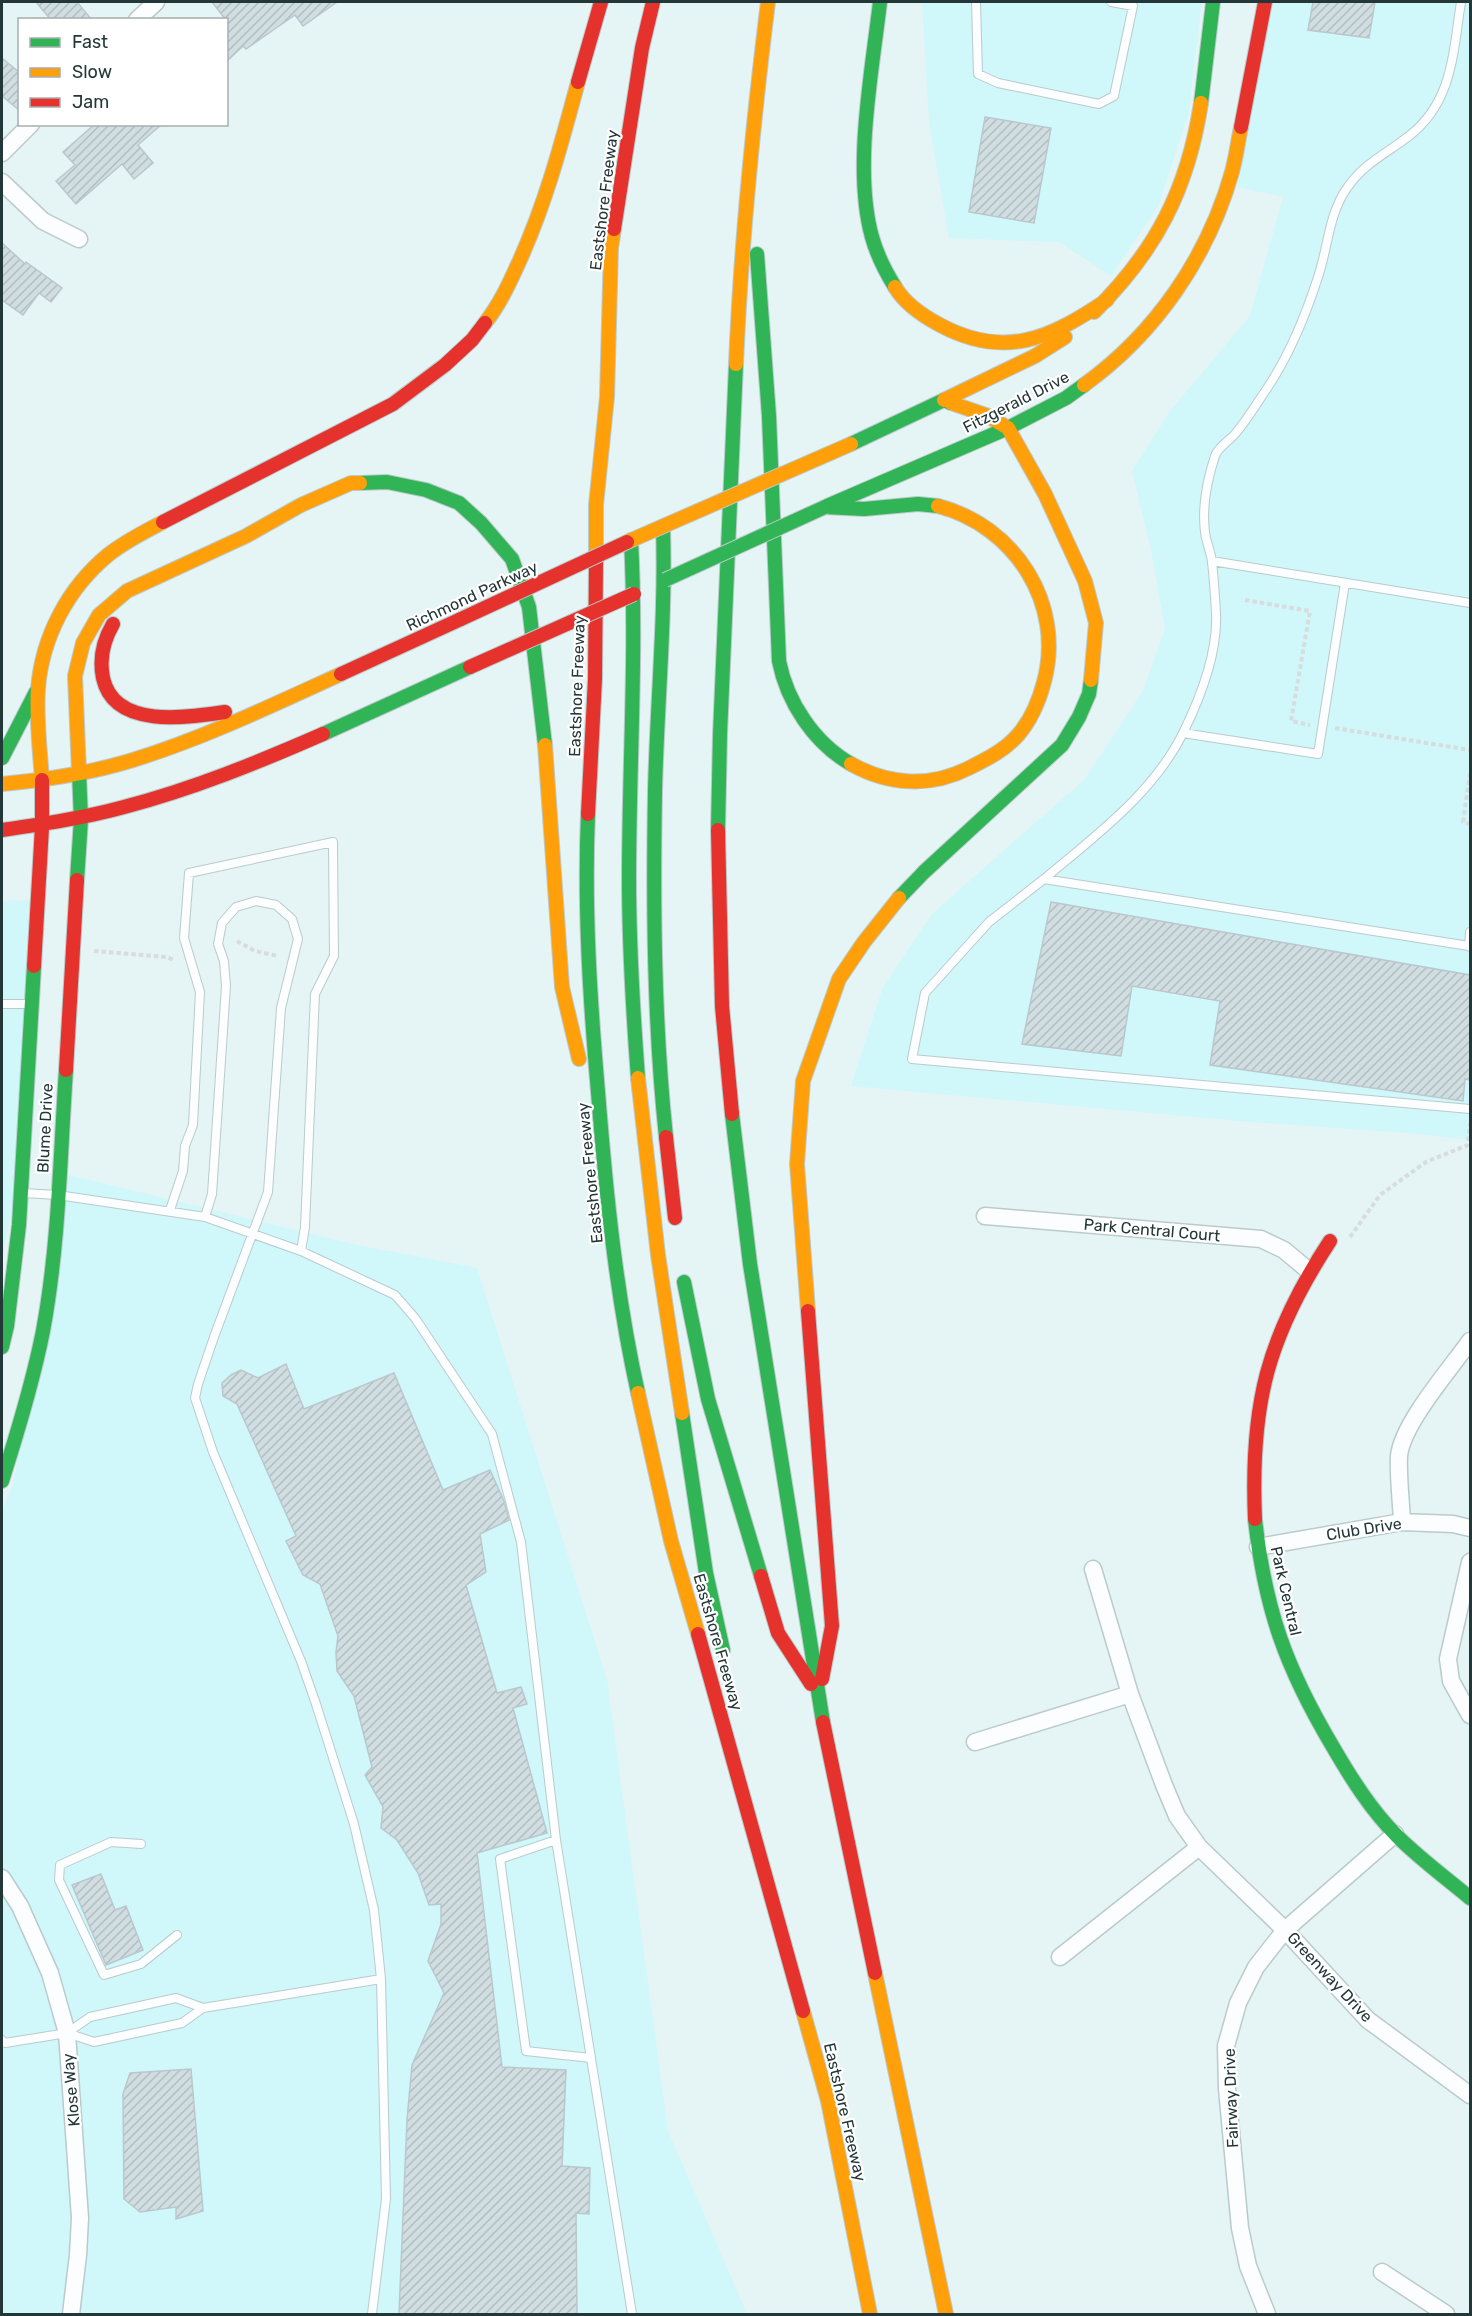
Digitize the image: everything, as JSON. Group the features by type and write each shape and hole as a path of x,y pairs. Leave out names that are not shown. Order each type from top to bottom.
{"main road":[{"path":"2,758 13,742 21,720 38,689 40,668 55,619 87,574 110,553 186,510 393,404 445,364 479,332 499,306 542,208 601,2"},
{"name":"Eastshore Freeway","path":"653,2 642,48 611,248 607,397 596,505 595,679 588,821 589,975 603,1158 624,1329 671,1541 728,1736 828,2101 870,2314"},
{"path":"768,2 750,147 738,297 720,734 718,850 722,1006 735,1147 750,1264 818,1696 946,2314"},
{"path":"880,2 864,150 866,213 873,244 886,276 903,300 928,320 948,330 970,339 1000,344 1028,343 1072,325 1107,300"},
{"name":"Fitzgerald Drive","path":"944,400 1035,356 1072,332 1107,300 1141,258 1170,213 1192,152 1203,95 1213,2"},
{"name":"Fitzgerald Drive","path":"825,507 1008,428 1066,398 1108,367 1145,332 1184,280 1213,226 1232,171 1265,2"},
{"path":"2,830 81,819 144,803 202,784 279,753 634,594 665,580 825,507 873,509 902,504 933,505 966,518 996,535 1021,559 1041,595 1052,633 1048,668 1029,723 1011,742 987,760 942,779 918,782 894,781 849,764 828,750 794,705 782,675 777,636 771,441 750,147"},
{"path":"818,1696 832,1626 797,1164 803,1081 839,979 864,942 894,903 924,872 1062,745 1086,702 1092,677 1096,622 1085,581 1045,494 1008,428 986,415 944,400"},
{"name":"Richmond Parkway","path":"2,784 42,780 131,761 185,742 274,704 944,400"},
{"name":"Blume Drive","path":"2,1481 24,1414 44,1330 58,1195 81,819 75,676 83,643 99,615 127,591 246,536 301,505 351,483 387,482 426,490 459,503 481,523 512,559 529,607 545,744 562,987 603,1158"},
{"path":"663,527 665,580 655,790 655,972 662,1095 677,1234"},
{"path":"632,540 634,594 629,879 632,980 640,1103 658,1255 706,1573 726,1662"},
{"path":"152,581 111,626 100,650 101,680 115,703 140,714 185,718 274,704"},
{"name":"Blume Drive","path":"2,1347 7,1326 22,1193 42,826 38,689"},
{"name":"Park Central","path":"1330,1241 1309,1271 1279,1333 1264,1383 1256,1435 1254,1493 1258,1547 1267,1597 1284,1652 1333,1748 1361,1790 1395,1834 1470,1898"},
{"path":"682,1267 690,1319 708,1399 778,1633 818,1696"},
{"path":"748,1762 828,2101"}],"street":[{"path":"140,18 156,2"},
{"path":"2,153 29,126"},
{"path":"2,182 43,221 79,239"},
{"name":"Park Central Court","path":"985,1216 1261,1239 1284,1250 1309,1271"},
{"path":"1402,1522 1399,1455 1404,1438 1413,1421 1470,1341"},
{"name":"Club Drive","path":"1258,1547 1402,1522 1453,1524 1470,1528"},
{"path":"1470,1562 1448,1659 1451,1681 1470,1715"},
{"name":"Greenway Drive","path":"1093,1569 1130,1694 1177,1816 1199,1847 1286,1930 1368,2020 1470,2095"},
{"path":"975,1742 1130,1694"},
{"name":"Fairway Drive","path":"1266,2314 1248,2266 1240,2228 1227,2089 1226,2046 1238,2003 1256,1967 1286,1930 1395,1834"},
{"path":"1060,1957 1199,1847"},
{"name":"Klose Way","path":"2,1878 20,1906 50,1973 67,2033 80,2218 71,2314"},
{"path":"1382,2272 1446,2314"}],"lane":[{"path":"976,2 978,74 998,83 1099,104 1114,96 1133,6 1111,2"},
{"path":"1461,2 1448,78 1440,100 1418,129 1361,171 1342,195 1334,216 1318,279 1296,333 1269,385 1235,434 1216,453 1205,500 1205,532 1212,561 1216,616 1212,653 1202,692 1183,733 1149,785 1079,850 990,922 925,993 912,1059 1470,1109"},
{"path":"1212,561 1470,603"},
{"path":"1183,733 1318,754 1345,583"},
{"path":"170,1210 183,1171 185,1146 193,1125 200,992 184,938 189,873 333,842 334,956 315,994 305,1227 301,1251"},
{"path":"1044,879 1470,946 1470,932"},
{"path":"205,1217 212,1194 226,986 224,961 218,944 222,923 236,908 256,901 276,905 292,919 298,939 281,1008 267,1192 211,1345 195,1398 213,1452 301,1661 323,1724 362,1854 374,1910 381,1979 386,2199 372,2314"},
{"path":"2,1004 32,1004"},
{"path":"22,1193 58,1195 205,1217 253,1232 301,1251 395,1294 415,1318 492,1434 521,1542 556,1840 632,2314"},
{"path":"556,1840 500,1859 526,2051 591,2058"},
{"path":"141,1844 111,1842 60,1865 59,1880 104,1975 141,1964 177,1935"},
{"path":"67,2033 94,2042 182,2023 203,2008 381,1979"},
{"path":"2,2040 5,2043 67,2033 90,2017 176,1998 203,2008"}],"path":[{"path":"1470,773 1462,822 1470,824"},
{"path":"237,941 255,951 278,956"},
{"path":"72,950 167,957 174,960"},
{"path":"1330,1241 1342,1248 1380,1195 1426,1162 1468,1144 1470,1122"}],"shaded area":[{"path":"922,2 1202,2 1188,115 1158,206 1111,276 1059,242 949,238 929,122"},
{"path":"1267,2 1470,2 1470,1140 851,1086 883,987 932,914 1085,779 1143,691 1165,629 1151,549 1132,471 1170,411 1250,316 1283,197 1238,187"},
{"path":"35,900 15,1193 2,1258 2,901"},
{"path":"69,1175 352,1244 477,1268 607,1680 668,2131 747,2314 2,2314 2,1510 13,1485"}],"building":[{"path":"36,2 77,2 90,18 49,18"},
{"path":"212,2 337,2 303,26 295,15 246,49 243,46 228,60 228,18 224,18"},
{"path":"1313,2 1375,2 1369,38 1308,30"},
{"path":"2,58 18,71 18,109 2,96"},
{"path":"985,117 1051,128 1034,223 969,212"},
{"path":"93,126 160,126 138,145 153,163 134,179 122,164 76,204 56,181 75,165 63,152"},
{"path":"2,243 25,264 26,262 62,288 51,302 39,293 23,315 2,300"},
{"path":"1051,902 1470,975 1470,1080 1465,1079 1463,1101 1210,1065 1220,1001 1132,986 1121,1056 1022,1044"},
{"path":"286,1364 304,1409 394,1373 443,1490 490,1470 504,1501 509,1520 480,1534 486,1572 466,1585 497,1693 521,1687 527,1704 513,1708 547,1833 477,1853 502,2067 566,2070 562,2166 590,2168 589,2214 576,2213 577,2314 399,2314 407,2120 412,2065 444,1993 428,1961 441,1924 441,1904 429,1905 418,1873 397,1840 381,1828 383,1807 365,1775 372,1767 354,1696 337,1671 338,1636 320,1584 303,1575 286,1541 296,1536 237,1404 223,1396 222,1383 231,1375 241,1370 258,1378"},
{"path":"101,1874 115,1910 126,1906 143,1950 106,1965 72,1885"},
{"path":"191,2069 203,2211 176,2219 176,2207 140,2212 124,2199 123,2094 130,2073"}],"traffic: fast":[{"path":"880,2 866,120 864,181 872,237 895,287"},
{"path":"1201,103 1213,2"},
{"path":"757,254 769,416 779,661 788,691 804,720 825,745 851,764"},
{"path":"718,830 736,364"},
{"path":"827,506 1008,428 1066,398 1084,385"},
{"path":"851,444 944,400 951,403"},
{"path":"360,483 387,482 426,490 459,503 481,523 512,559 529,607 545,745"},
{"path":"825,507 864,509 918,504 938,506"},
{"path":"665,580 825,507"},
{"path":"663,527 664,560 654,878 655,965 666,1137"},
{"path":"631,540 633,624 629,903 638,1078"},
{"path":"323,734 470,667"},
{"path":"899,898 924,872 1062,745 1079,717 1089,694 1091,680"},
{"path":"2,758 36,692"},
{"path":"77,880 81,819 79,772"},
{"path":"588,814 588,953 601,1130 618,1281 638,1393"},
{"path":"2,1347 7,1326 19,1225 34,966"},
{"path":"2,1481 35,1369 48,1299 56,1234 66,1070"},
{"path":"732,1114 750,1264 823,1722"},
{"path":"684,1282 708,1399 761,1576"},
{"path":"682,1413 706,1573 723,1650"},
{"path":"1255,1519 1265,1582 1280,1638 1302,1691 1340,1759 1370,1805 1397,1836 1470,1898"}],"traffic: slow":[{"path":"736,364 748,183 768,2"},
{"path":"485,323 508,286 537,217 559,151 578,82"},
{"path":"1094,312 1135,266 1166,217 1188,163 1201,103"},
{"path":"1084,385 1134,342 1176,291 1194,263 1222,203 1232,172 1241,127"},
{"path":"596,561 596,505 607,397 611,248 614,229"},
{"path":"895,287 921,314 964,336 986,341 1027,340 1047,334 1107,300"},
{"path":"944,400 1035,356 1065,337"},
{"path":"951,403 986,415 1008,428 1045,494 1085,581 1096,623 1091,680"},
{"path":"627,542 851,444"},
{"path":"79,772 75,676 83,643 99,615 127,591 246,536 301,505 351,483 360,483"},
{"path":"851,764 895,780 925,781 954,774 1002,750 1027,723 1040,696 1049,653 1047,624 1040,597 1028,572 1011,550 990,531 966,516 938,506"},
{"path":"42,780 38,689 51,632 69,598 94,568 127,541 163,522"},
{"path":"2,784 101,769 133,760 212,731 341,674"},
{"path":"545,745 562,987 579,1059"},
{"path":"808,1311 797,1164 803,1081 839,979 864,942 899,898"},
{"path":"638,1078 658,1255 682,1413"},
{"path":"638,1393 671,1541 698,1634"},
{"path":"875,1973 946,2314"},
{"path":"803,2011 828,2101 870,2314"}],"traffic: jam":[{"path":"578,82 601,2"},
{"path":"614,229 642,48 653,2"},
{"path":"1241,127 1265,2"},
{"path":"163,522 393,404 445,365 472,340 485,323"},
{"path":"461,619 627,542"},
{"path":"588,814 595,679 596,561"},
{"path":"470,667 634,594"},
{"path":"341,674 461,619"},
{"path":"113,624 103,650 101,664 103,678 110,694 121,706 136,713 154,716 191,716 225,712"},
{"path":"2,830 79,818 150,800 275,755 323,734"},
{"path":"34,966 42,827 42,780"},
{"path":"718,830 722,1006 732,1114"},
{"path":"66,1070 77,880"},
{"path":"666,1137 675,1218"},
{"path":"1255,1519 1256,1441 1267,1373 1277,1341 1291,1309 1330,1241"},
{"path":"808,1311 832,1626 822,1679"},
{"path":"761,1576 778,1633 811,1684"},
{"path":"698,1634 803,2011"},
{"path":"823,1722 875,1973"}]}
